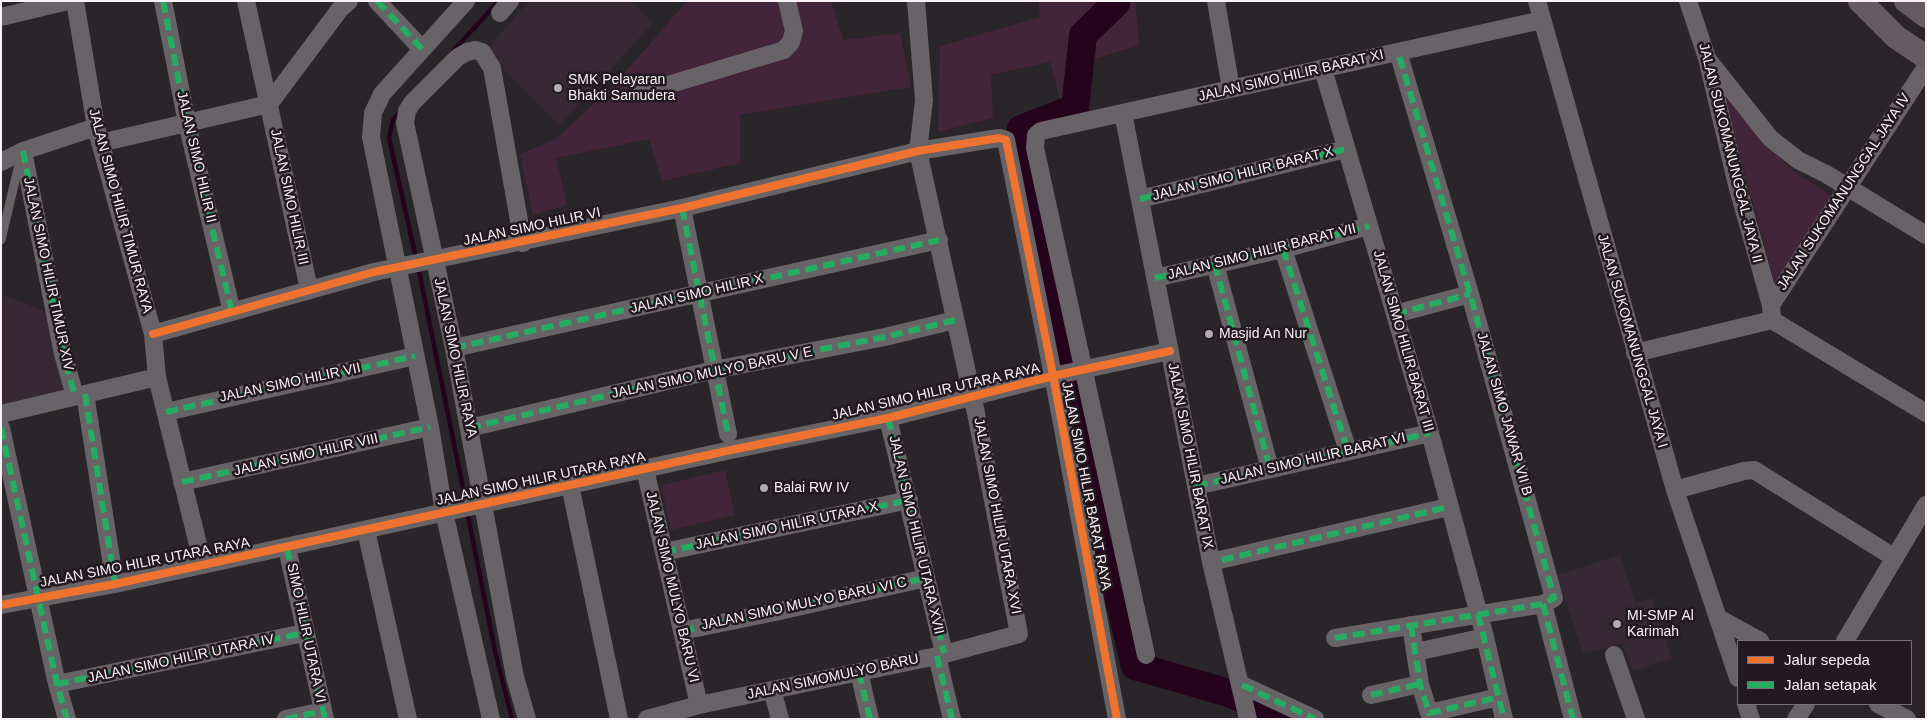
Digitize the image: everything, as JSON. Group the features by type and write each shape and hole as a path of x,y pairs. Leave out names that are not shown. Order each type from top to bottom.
{"main road":[{"path":"1860,1 1896,38 1926,57"},
{"path":"1906,1 1926,16"}],"street":[{"path":"1,17 68,1"},
{"name":"JALAN SIMO HILIR TIMUR RAYA","path":"75,1 98,135 153,334 157,377 203,565"},
{"name":"JALAN SIMO HILIR II","path":"163,1 187,123 232,312"},
{"name":"JALAN SIMO HILIR III","path":"246,1 309,289"},
{"path":"1,162 23,150 98,135 187,123 269,104 340,9 349,1"},
{"path":"377,1 422,49"},
{"name":"JALAN SIMO HILIR RAYA","path":"466,1 382,94 374,113 371,137 402,266 415,356 430,427 464,508 527,719"},
{"path":"641,93 784,50 791,42 794,31 787,1"},
{"path":"916,1 924,100 918,151 939,240 972,398"},
{"path":"1216,1 1231,90"},
{"name":"JALAN SUKOMANUNGGAL JAYA I","path":"1538,1 1635,353 1675,490 1720,620 1734,651 1737,671"},
{"name":"JALAN SUKOMANUNGGAL JAYA II","path":"1688,1 1707,58 1737,185 1772,312"},
{"name":"JALAN SIMO HILIR BARAT XI","path":"1041,131 1542,20"},
{"name":"JALAN SIMO HILIR RAYA","path":"491,719 464,508 469,428 454,348 430,260 406,123 407,111 412,102 458,57 475,50 482,52 492,68 522,242"},
{"name":"JALAN SIMO JAWAR VII B","path":"1398,52 1470,294 1554,597 1544,604"},
{"path":"1707,58 1770,138 1798,160 1849,188 1926,235"},
{"name":"JALAN SUKOMANUNGGAL JAYA IV","path":"1772,312 1926,67"},
{"name":"JALAN SIMO HILIR BARAT III","path":"1323,69 1430,433 1448,507 1478,614"},
{"name":"JALAN SIMO HILIR BARAT IX","path":"1123,113 1211,562 1244,701"},
{"name":"JALAN SIMO HILIR BARAT RAYA","path":"1041,131 1036,135 1035,148 1081,370 1146,655"},
{"name":"JALAN SIMO HILIR BARAT RAYA","path":"918,151 999,138 1006,140 1057,376 1117,719"},
{"name":"JALAN SIMO HILIR BARAT X","path":"1140,199 1346,149"},
{"name":"JALAN SIMO HILIR TIMUR XIV","path":"23,150 64,354 80,395 116,584"},
{"name":"JALAN SIMO HILIR VI","path":"153,334 309,289 402,266 682,208 918,151"},
{"path":"682,208 728,434"},
{"name":"JALAN SIMO HILIR BARAT VII","path":"1155,278 1283,249 1369,226"},
{"name":"JALAN SIMO HILIR X","path":"454,348 699,295 939,240"},
{"path":"1283,249 1348,451"},
{"path":"1215,264 1270,469"},
{"path":"1395,314 1470,294"},
{"path":"1635,353 1772,312 1926,413"},
{"name":"JALAN SIMO MULYO BARU V E","path":"469,428 714,370 885,337 955,320"},
{"name":"JALAN SIMO HILIR UTARA RAYA","path":"1,605 116,584 287,548 570,485 888,418 1081,370 1170,351"},
{"name":"JALAN SIMO HILIR VII","path":"166,412 415,356"},
{"path":"1,414 157,377"},
{"name":"JALAN SIMO HILIR UTARA XVI","path":"972,398 1019,634"},
{"name":"JALAN SIMO HILIR UTARA XVII","path":"888,418 926,578 952,719"},
{"name":"JALAN SIMO HILIR VIII","path":"182,482 430,427"},
{"path":"1,428 57,684 67,719"},
{"name":"JALAN SIMO HILIR BARAT VI","path":"1196,486 1430,433"},
{"name":"JALAN SIMO MULYO BARU VI","path":"645,469 699,705"},
{"path":"1675,490 1754,470 1895,558"},
{"path":"570,485 619,719"},
{"name":"JALAN SIMO HILIR UTARA X","path":"664,552 909,500"},
{"path":"1846,640 1926,505"},
{"path":"1211,562 1448,507"},
{"path":"366,530 408,719"},
{"name":"SIMO HILIR UTARA VI","path":"287,548 304,633 324,715"},
{"name":"JALAN SIMO MULYO BARU VI C","path":"682,631 926,578"},
{"path":"1335,638 1544,604 1573,719"},
{"path":"1478,614 1504,719"},
{"path":"1720,620 1758,640"},
{"path":"1411,625 1420,684 1429,713 1499,697"},
{"name":"JALAN SIMO HILIR UTARA IV","path":"57,684 304,633"},
{"name":"JALAN SIMOMULYO BARU","path":"647,719 699,705 859,672 1019,634"},
{"path":"1416,652 1485,637"},
{"path":"1614,655 1636,719"},
{"path":"859,672 870,719"},
{"path":"1371,695 1420,684"},
{"path":"772,690 780,719"},
{"path":"1244,701 1315,719"},
{"path":"1746,705 1751,719"},
{"path":"1796,719 1805,705"},
{"path":"1880,705 1907,719"},
{"path":"286,719 324,715"}],"lane":[{"path":"1,240 23,150"}],"shaded area":[{"name":"SMK Pelayaran Bhakti Samudera","path":"529,1 632,1 653,23 559,126 485,51"},
{"path":"687,1 831,1 843,40 900,33 911,87 740,115 740,163 662,181 649,139 556,158 567,205 533,215 520,154 556,139 614,85"},
{"path":"1038,1 1135,1 1139,45 1089,61 1091,91 1060,98 1050,62 991,75 993,118 938,132 940,46 1040,17"},
{"path":"1724,86 1737,109 1788,167 1837,200 1775,284 1735,137 1720,90"},
{"path":"1,294 47,312 69,394 1,410"},
{"path":"725,470 735,515 671,530 661,485"},
{"name":"MI-SMP Al Karimah","path":"1620,555 1636,603 1652,598 1672,658 1633,671 1622,644 1583,654 1557,575"}],"waterway":[{"path":"1114,1 1116,3 1083,35 1075,108 1021,129 1035,177 1082,444 1135,666 1229,693 1286,719"},
{"path":"452,52 498,2"},
{"path":"401,110 393,120 389,138 416,258"},
{"path":"418,266 466,503"},
{"path":"467,511 495,651 512,719"}],"marked path":[{"path":"163,1 187,123 232,312"},
{"path":"377,1 422,49"},
{"path":"1335,638 1543,604 1554,598 1470,294 1398,52"},
{"path":"1140,199 1346,149"},
{"path":"23,151 63,354 75,396"},
{"path":"682,208 728,434"},
{"path":"1155,278 1283,249 1369,226"},
{"path":"454,348 939,240"},
{"path":"1283,249 1348,451"},
{"path":"1215,264 1270,469"},
{"path":"1395,314 1470,294"},
{"path":"469,428 714,370 885,337 955,320"},
{"path":"166,412 415,356"},
{"path":"85,394 115,584"},
{"path":"888,418 944,653"},
{"path":"182,482 430,427"},
{"path":"1,428 57,684 67,719"},
{"path":"1196,486 1430,433"},
{"path":"664,552 909,500"},
{"path":"1222,560 1448,507"},
{"path":"287,548 325,719"},
{"path":"682,631 926,578"},
{"path":"1543,604 1573,719"},
{"path":"1478,614 1504,719"},
{"path":"1411,625 1420,684 1429,713 1499,697"},
{"path":"57,684 304,633"},
{"path":"937,656 952,719"},
{"path":"859,672 870,719"},
{"path":"1371,695 1420,684"},
{"path":"1242,685 1315,719"},
{"path":"286,719 323,711"}],"cycle path":[{"path":"153,334 374,272 682,208 918,151 999,138 1006,140 1052,370 1117,719"},
{"path":"1,605 115,584 731,450 888,418 1053,376 1170,351"}],"place":[{"name":"SMK Pelayaran Bhakti Samudera","path":"558,88"},
{"name":"Masjid An Nur","path":"1209,334"},
{"name":"Balai RW IV","path":"764,488"},
{"name":"MI-SMP Al Karimah","path":"1617,624"}]}
